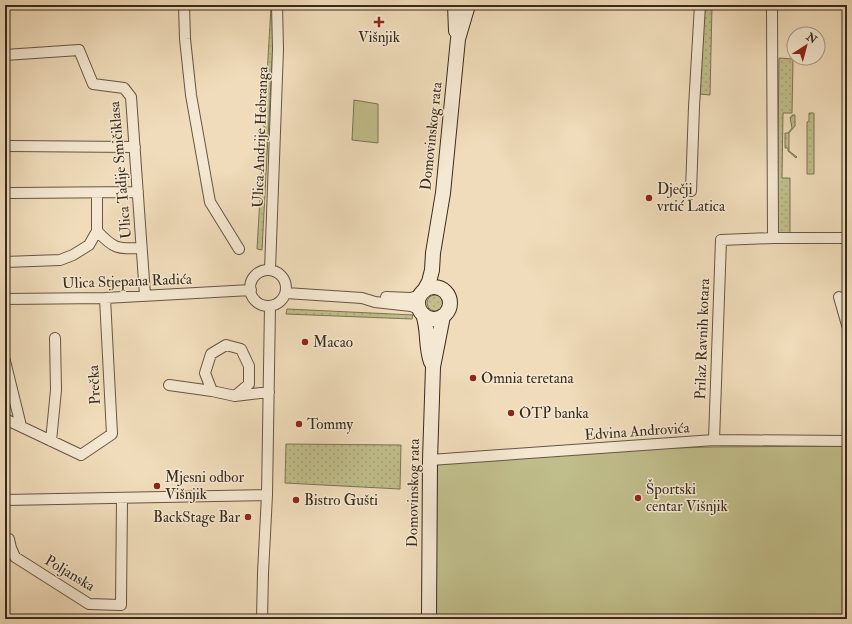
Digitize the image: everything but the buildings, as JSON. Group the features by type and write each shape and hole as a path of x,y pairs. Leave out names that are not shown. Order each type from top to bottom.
{"main road":[{"name":"Domovinskog rata","path":"455,5 456,32 458,39"},
{"name":"Domovinskog rata","path":"433,367 427,351 427,325 422,302 429,282 443,193 458,39 468,5"},
{"name":"Domovinskog rata","path":"436,236 441,253 441,284 443,290"},
{"path":"433,287 443,290 449,296 449,310 443,316 431,318 422,302 433,287"},
{"name":"Domovinskog rata","path":"429,619 430,460 433,367 443,316"}],"street":[{"path":"184,5 185,39 191,95 210,202 239,249"},
{"name":"Ulica Andrije Hebranga","path":"270,270 278,49 277,5"},
{"path":"691,191 700,5"},
{"path":"772,5 773,238 847,238"},
{"name":"Ulica Tadije Smičiklasa","path":"5,55 79,50 93,84 124,88 131,97 145,295"},
{"path":"8,146 135,146"},
{"path":"11,193 138,192"},
{"path":"5,262 60,260 73,255 89,245 97,231 97,193"},
{"path":"97,231 109,243 121,249 141,248"},
{"name":"Prilaz Ravnih kotara","path":"714,440 721,240 773,238"},
{"path":"265,270 270,270 280,274 284,278 286,283 286,293 280,302 270,306 255,300 251,290 252,280 256,275 265,270"},
{"name":"Ulica Stjepana Radića","path":"5,299 105,298 251,290"},
{"path":"286,293 362,298 373,296 411,298 422,302"},
{"path":"839,297 847,324"},
{"name":"Prečka","path":"51,441 81,455 112,434 105,298"},
{"path":"262,619 267,495 270,306"},
{"path":"5,419 51,441 56,390 55,338"},
{"path":"212,391 205,373 211,354 226,345 241,349 250,366 249,384 235,396"},
{"path":"5,361 21,426"},
{"path":"169,385 235,396 269,392"},
{"name":"Edvina Androvića","path":"430,460 714,440 847,441"},
{"path":"5,500 267,495"},
{"name":"Poljanska","path":"9,539 15,557 89,604 121,605 122,498"}],"shaded area":[{"path":"704,5 769,5 712,6 710,95 699,94"},
{"path":"271,6 275,6 262,250 257,249"},
{"path":"779,58 786,58 786,66 793,66 792,113 783,113 782,178 790,178 790,233 779,233 777,231"},
{"path":"354,100 378,104 378,143 352,140"},
{"path":"809,113 814,113 814,174 807,174 807,122 809,121"},
{"path":"792,115 795,115 795,126 789,133 789,151 797,157 796,158 788,151 788,148 785,148 785,133 788,133 792,128 790,117 792,117"},
{"path":"432,295 438,295 443,300 441,309 438,311 432,311 427,306 427,300"},
{"path":"287,309 413,315 412,319 286,314"},
{"path":"286,444 401,445 400,489 285,483"},
{"name":"Športski centar Višnjik","path":"847,446 847,619 429,619 430,460 545,452 709,447"}],"place":[{"name":"Višnjik","path":"379,22"},
{"name":"Dječji vrtić Latica","path":"649,198"},
{"name":"Macao","path":"305,342"},
{"name":"Omnia teretana","path":"473,378"},
{"name":"OTP banka","path":"511,413"},
{"name":"Tommy","path":"299,424"},
{"name":"Mjesni odbor Višnjik","path":"157,486"},
{"name":"Športski centar Višnjik","path":"638,498"},
{"name":"Bistro Gušti","path":"296,500"},
{"name":"BackStage Bar","path":"248,517"}]}
